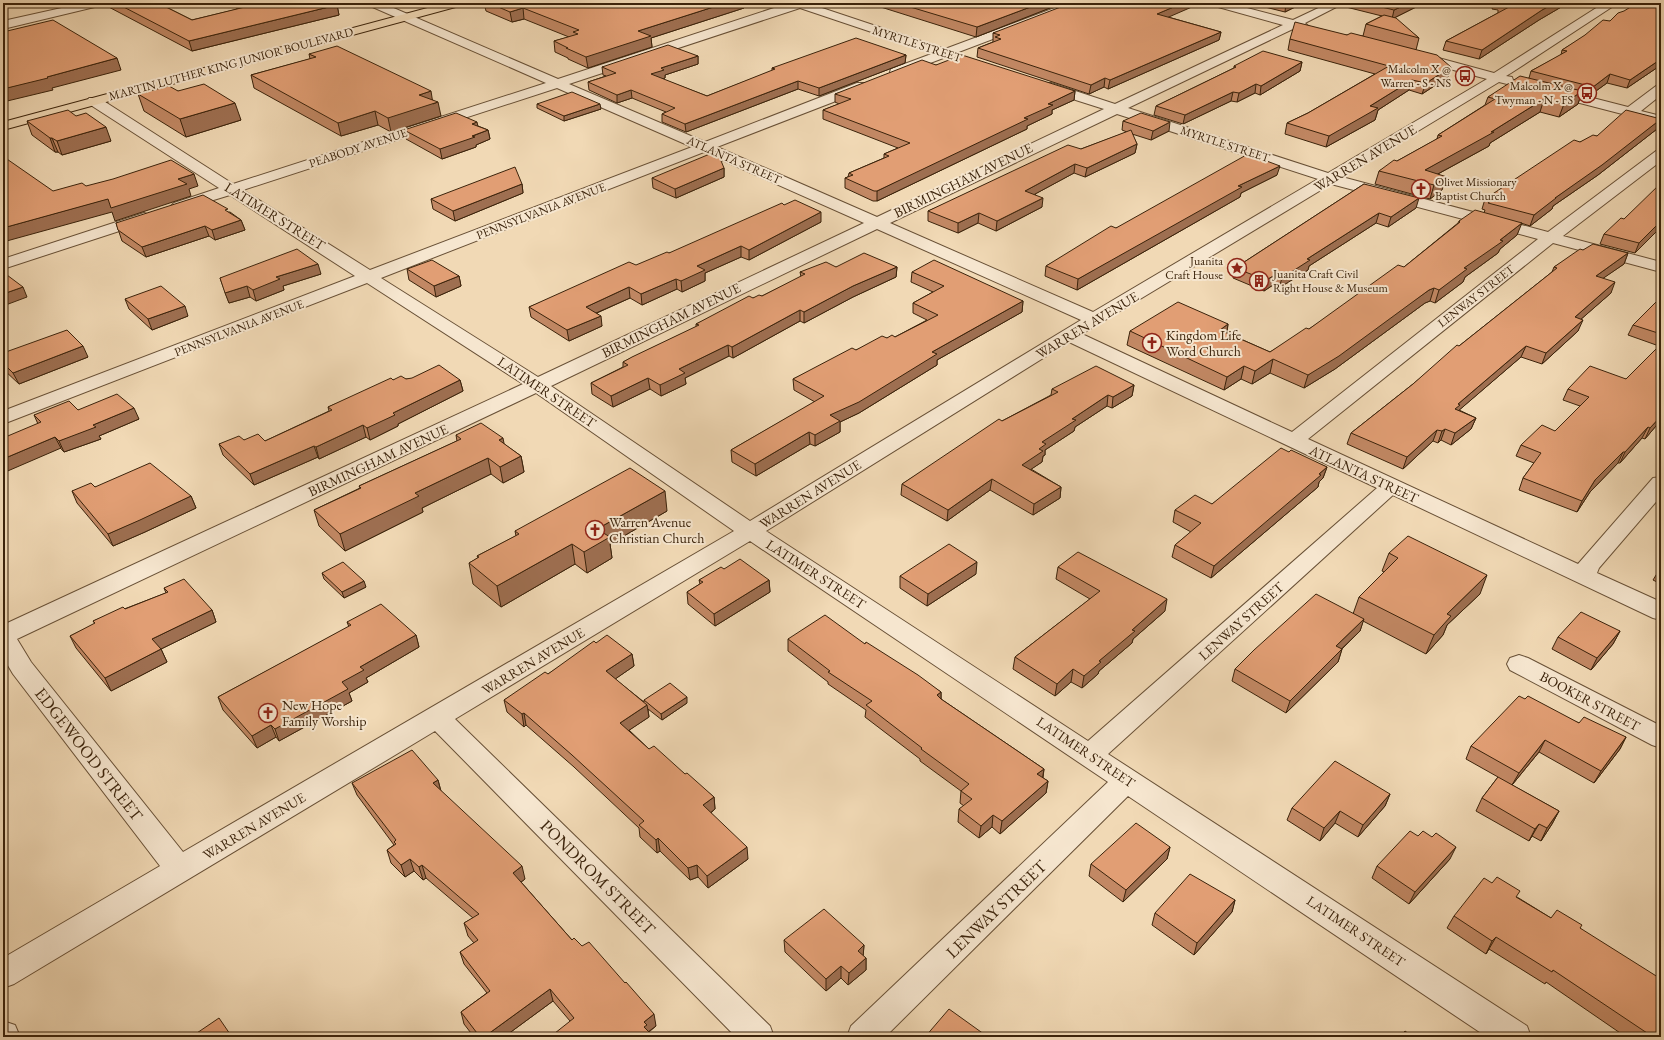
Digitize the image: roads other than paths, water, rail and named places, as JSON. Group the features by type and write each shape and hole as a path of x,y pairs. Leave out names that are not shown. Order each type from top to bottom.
{"main road":[{"name":"MARTIN LUTHER KING JUNIOR BOULEVARD","path":"3,126 458,3"}],"street":[{"path":"3,25 99,3"},
{"name":"ATLANTA STREET","path":"372,3 705,147 1094,319"},
{"path":"887,76 1078,3"},
{"path":"1215,3 1310,28"},
{"name":"BIRMINGHAM AVENUE","path":"3,636 537,385 1114,108 1338,3"},
{"name":"WARREN AVENUE","path":"3,974 438,718 750,531 1094,319 1488,84 1496,77 1612,3"},
{"name":"MYRTLE STREET","path":"800,4 964,60"},
{"name":"PEABODY AVENUE","path":"3,264 800,4"},
{"path":"1408,54 1519,83"},
{"name":"MYRTLE STREET","path":"1032,81 1331,179 1661,267"},
{"name":"PENNSYLVANIA AVENUE","path":"3,418 872,82"},
{"path":"1541,89 1661,120"},
{"path":"1630,112 1661,89"},
{"name":"LATIMER STREET","path":"94,101 537,385 750,531 1090,754 1515,1037"},
{"name":"LENWAY STREET","path":"1293,441 1550,238 1661,154"},
{"name":"ATLANTA STREET","path":"1068,335 1661,612"},
{"path":"1584,576 1589,565 1653,506 1661,483"},
{"name":"LENWAY STREET","path":"1090,754 1391,486"},
{"name":"EDGEWOOD STREET","path":"3,636 22,668 180,870"},
{"name":"BOOKER STREET","path":"1519,664 1661,738"},
{"name":"PONDROM STREET","path":"438,718 758,1037"},
{"name":"LENWAY STREET","path":"863,1037 1127,780"}],"place":[{"name":"Malcolm X @ Warren - S - NS","path":"1465,76"},
{"name":"Malcolm X @ Twyman - N - FS","path":"1587,93"},
{"name":"Olivet Missionary Baptist Church","path":"1421,189"},
{"name":"Juanita Craft House","path":"1237,268"},
{"name":"Juanita Craft Civil Right House & Museum","path":"1259,281"},
{"name":"Kingdom Life Word Church","path":"1152,343"},
{"name":"Warren Avenue Christian Church","path":"595,530"},
{"name":"New Hope Family Worship","path":"268,713"}]}
